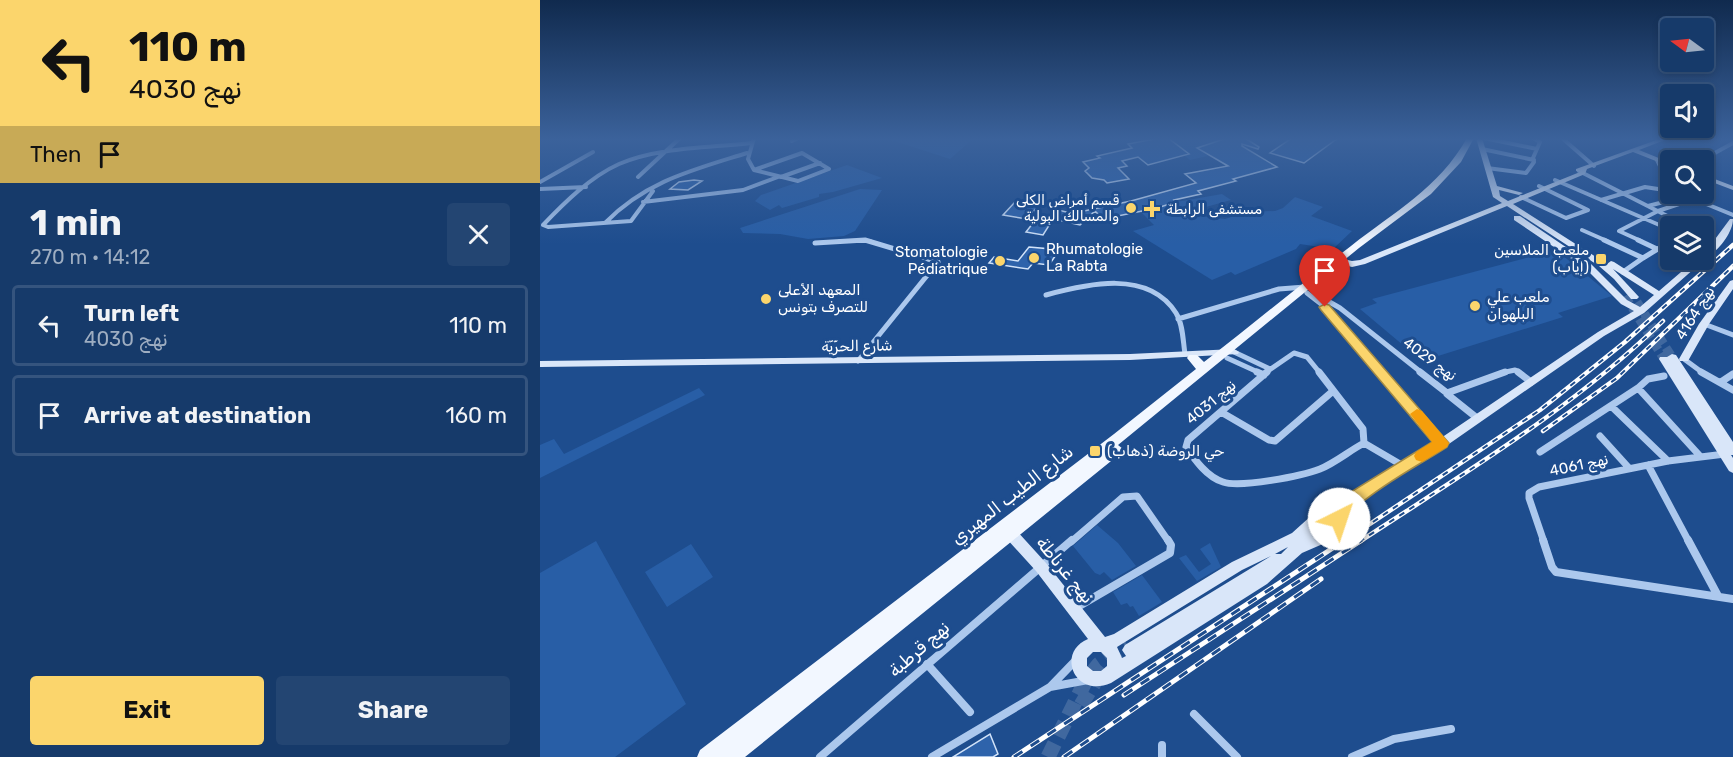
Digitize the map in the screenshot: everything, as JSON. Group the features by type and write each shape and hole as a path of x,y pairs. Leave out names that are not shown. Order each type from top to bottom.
{"main road":[{"name":"شارع الطيب المهيري","path":"707,757 1204,370 1311,294 1342,262 1435,195 1455,173"},
{"name":"شارع الطيب المهيري","path":"730,757 1011,533 1226,355"},
{"path":"1184,356 1204,370"}],"street":[{"path":"540,182 555,173"},
{"path":"606,173 543,225 548,227 633,220 644,200 653,191"},
{"path":"639,177 643,173"},
{"path":"606,223 626,201 662,181 685,173"},
{"path":"766,173 798,181 818,173"},
{"path":"626,201 743,190 790,173"},
{"path":"1484,173 1487,186 1508,207 1588,266 1623,302 1641,311"},
{"path":"1489,173 1496,195 1508,207 1594,264 1629,296 1617,277 1602,264 1508,207"},
{"path":"1342,262 1362,262 1449,226 1456,226 1508,207 1520,195 1576,173"},
{"path":"1586,173 1668,216"},
{"path":"1558,181 1660,225"},
{"path":"1714,181 1733,188"},
{"path":"540,189 587,187"},
{"path":"1493,188 1520,195 1566,218 1588,210 1541,187"},
{"path":"1602,200 1622,192 1660,187"},
{"path":"1648,206 1660,203"},
{"path":"1657,249 1619,231 1658,211 1680,204"},
{"path":"1703,204 1733,215"},
{"path":"1508,207 1551,227 1659,295"},
{"path":"1715,246 1733,221"},
{"path":"1582,230 1643,258"},
{"path":"815,243 865,240 938,262 858,361"},
{"path":"1623,272 1660,247"},
{"path":"1050,687 1104,678 1262,580 1300,541 1313,521 1352,500 1442,443 1641,311 1688,270"},
{"path":"1046,295 1086,287 1134,284 1149,290 1166,301 1179,319 1184,356"},
{"path":"1179,319 1279,289 1311,294 1442,443"},
{"name":"نهج 4164","path":"1684,359 1704,324 1730,289"},
{"name":"نهج 4029","path":"1311,294 1340,308 1447,393 1479,384 1509,370 1515,370 1531,382"},
{"path":"1704,324 1733,335"},
{"name":"نهج 4031","path":"1289,354 1302,355 1314,365 1363,429 1364,443 1321,469 1307,473 1228,483 1203,467 1186,447 1188,440 1270,369 1289,354"},
{"path":"1226,355 1270,369"},
{"path":"1226,355 1264,375"},
{"name":"شارع الحرّيّة","path":"540,363 1226,355"},
{"path":"1668,358 1730,453 1733,468"},
{"path":"1684,359 1696,369 1733,390"},
{"path":"1721,382 1733,374"},
{"path":"1540,452 1638,388 1648,379 1664,376"},
{"path":"1638,388 1700,456"},
{"path":"1221,412 1269,440 1275,441 1333,391"},
{"path":"1447,393 1477,418"},
{"path":"1611,406 1668,461"},
{"path":"1600,436 1629,468"},
{"path":"1364,443 1404,467"},
{"name":"نهج 4061","path":"1718,596 1559,573 1552,567 1529,492 1539,487 1629,468 1730,453"},
{"path":"1648,465 1718,596 1733,599"},
{"name":"نهج قرطبة","path":"820,757 1123,497 1134,495 1140,498 1171,545 1170,554 1074,609"},
{"path":"1102,645 1119,639 1237,566 1300,541 1329,533 1352,500"},
{"path":"1313,521 1315,533 1329,533"},
{"name":"نهج غرناطة","path":"1011,533 1041,567 1102,645"},
{"path":"1128,647 1300,541"},
{"path":"1090,631 1079,662 1083,673 1093,680"},
{"path":"932,757 1050,687 1095,644 1110,649 1115,659 1115,665 1109,675"},
{"path":"927,664 970,712"},
{"path":"1194,714 1237,757"},
{"path":"1352,757 1387,741 1451,729"},
{"path":"1162,745 1162,757"}],"shaded area":[{"path":"823,173 869,173 882,178 819,194 819,197 782,208 779,205 770,210 755,201 761,195"},
{"path":"860,189 882,190 855,231 844,236 808,239 780,234 743,233 740,228"},
{"path":"1222,194 1231,200 1195,210 1200,216 1225,219 1247,212 1275,211 1283,208 1295,197 1323,207 1311,216 1352,231 1333,249 1300,244 1296,249 1235,275 1231,272 1212,280 1133,231 1154,225 1141,212 1176,202"},
{"name":"ملعب علي البلهوان","path":"1556,250 1612,296 1558,313 1563,317 1422,361 1360,309 1377,303 1372,299"},
{"path":"699,388 705,395 540,478 540,445 554,439 564,454"},
{"path":"1097,525 1118,543 1136,566 1112,580 1104,572 1100,575 1095,573 1073,546"},
{"path":"596,541 686,704 615,757 540,757 540,573"},
{"path":"1210,543 1221,567 1197,581 1179,558 1186,555 1199,572 1211,564 1200,549"},
{"path":"691,544 713,577 667,607 645,572"},
{"path":"1142,575 1162,602 1139,616 1133,606 1130,607 1127,603 1121,605 1113,592"}],"building":[{"path":"1087,173 1123,173 1129,179 1107,183 1104,180 1092,178"},
{"path":"1254,173 1233,179 1236,181 1198,191 1201,194 1174,200 1176,202 1157,208 1103,219 1095,211 1080,225 1053,219 1043,235 1026,232 1033,223 1042,224 1058,210 1075,214 1079,210 1084,211 1131,201 1196,183 1185,174"},
{"path":"702,181 688,190 670,189 679,182"},
{"path":"1015,202 1038,206 1027,219 1003,215"},
{"name":"Rhumatologie La Rabta","path":"1029,247 1058,252 1049,265 1033,263 1028,269 989,263 994,257 1018,261"},
{"path":"990,734 998,754 993,757 953,757"}],"tunnel":[{"path":"1625,296 1664,359"},
{"path":"1637,302 1672,357"},
{"path":"1048,757 1086,680 1099,664 1127,644"},
{"path":"1081,705 1099,675"}],"railway":[{"path":"1343,542 1540,410 1625,342 1733,245"},
{"path":"1543,431 1617,378 1733,266"},
{"path":"1359,542 1555,411 1592,383 1663,321"},
{"path":"1014,757 1345,540"},
{"path":"1124,695 1362,540"},
{"path":"1064,757 1321,579"}],"slow traffic":[{"path":"1417,414 1442,443 1422,456"}],"place":[{"name":"قسم أمراض الكلى والمسالك البولية","path":"1131,208"},
{"name":"مستشفى الرابطة","path":"1152,209"},
{"name":"Rhumatologie La Rabta","path":"1034,258"},
{"name":"ملعب الملاسين (إياب)","path":"1601,259"},
{"name":"Stomatologie Pédiatrique","path":"1000,261"},
{"name":"المعهد الأعلى للتصرف بتونس","path":"766,299"},
{"name":"ملعب علي البلهوان","path":"1475,306"},
{"name":"حي الروضة (ذهاب)","path":"1095,451"}],"route":[{"path":"1325,307 1442,443 1352,500 1339,519"}]}
